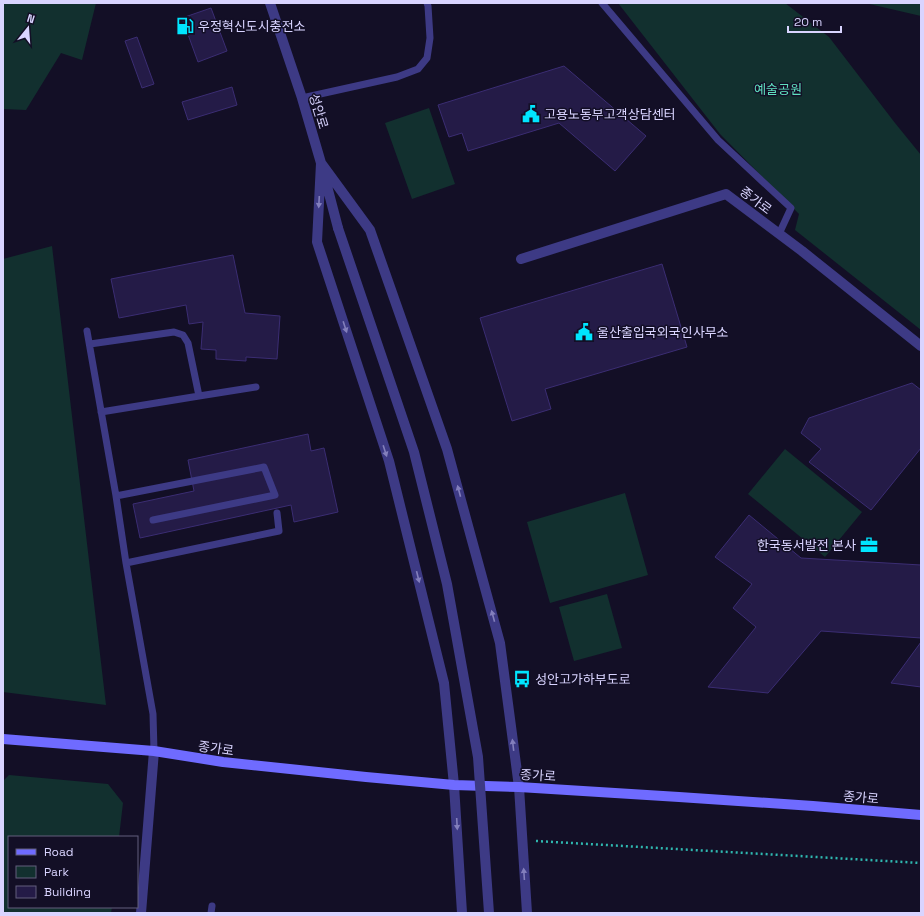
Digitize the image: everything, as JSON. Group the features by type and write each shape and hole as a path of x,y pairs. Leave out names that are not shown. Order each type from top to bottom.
{"main road":[{"name":"종가로","path":"3,739 154,751 223,762 454,785 519,787 813,806 921,815"}],"street":[{"name":"성안로","path":"270,3 302,98 338,228 414,452 447,584 478,757 489,913"},
{"path":"321,163 317,242 389,461 444,683 454,785 462,913"},
{"path":"321,163 370,230 447,449 500,642 519,787 527,913"},
{"name":"종가로","path":"521,259 726,194 802,251 921,346"},
{"path":"141,913 154,751"}],"lane":[{"path":"302,98 398,77 418,69 427,58 430,38 427,3"},
{"path":"602,3 718,140 791,208 779,234"},
{"path":"87,331 153,714 154,751"},
{"path":"90,344 174,332 183,335 188,343 199,396"},
{"path":"101,412 256,387"},
{"path":"116,496 264,467 275,495 154,520"},
{"path":"126,563 279,531 277,513"}],"path":[{"path":"522,841 921,863"}],"green space":[{"path":"3,3 96,3 82,60 61,53 26,110 3,109"},
{"name":"예술공원","path":"618,3 785,3 829,37 921,155 921,330 795,230 799,214 720,134"},
{"path":"865,3 921,3 921,16"},
{"path":"429,108 455,184 412,199 385,123"},
{"path":"52,246 106,705 3,692 3,259"},
{"path":"785,449 862,512 825,557 748,494"},
{"path":"625,493 648,575 550,603 527,522"},
{"path":"607,594 622,648 574,661 559,607"},
{"path":"9,775 108,784 123,803 119,836 8,836 8,908 112,908 111,913 3,913 3,781"}],"building":[{"path":"211,8 227,51 198,62 182,18"},
{"path":"137,37 154,84 142,88 125,41"},
{"name":"고용노동부고객상담센터","path":"564,66 646,136 615,171 559,123 468,151 462,133 449,137 438,105"},
{"path":"232,87 237,105 188,120 182,102"},
{"path":"233,255 245,313 280,316 277,359 246,357 246,361 216,359 216,350 201,349 203,322 189,324 186,305 119,318 111,279"},
{"name":"울산출입국외국인사무소","path":"662,264 687,347 545,389 551,409 512,421 480,318"},
{"path":"912,383 921,390 921,448 871,510 809,462 821,449 801,433 809,418"},
{"path":"308,434 311,451 324,448 338,512 294,522 291,505 140,538 133,504 194,491 188,460"},
{"path":"749,515 801,558 921,565 921,638 821,631 768,693 708,687 756,627 733,608 752,584 715,557"},
{"path":"921,642 921,687 891,683"}],"place":[{"name":"우정혁신도시충전소","path":"185,26"},
{"name":"고용노동부고객상담센터","path":"531,114"},
{"name":"울산출입국외국인사무소","path":"584,332"},
{"name":"한국동서발전 본사","path":"869,545"},
{"name":"성안고가하부도로","path":"522,679"}]}
